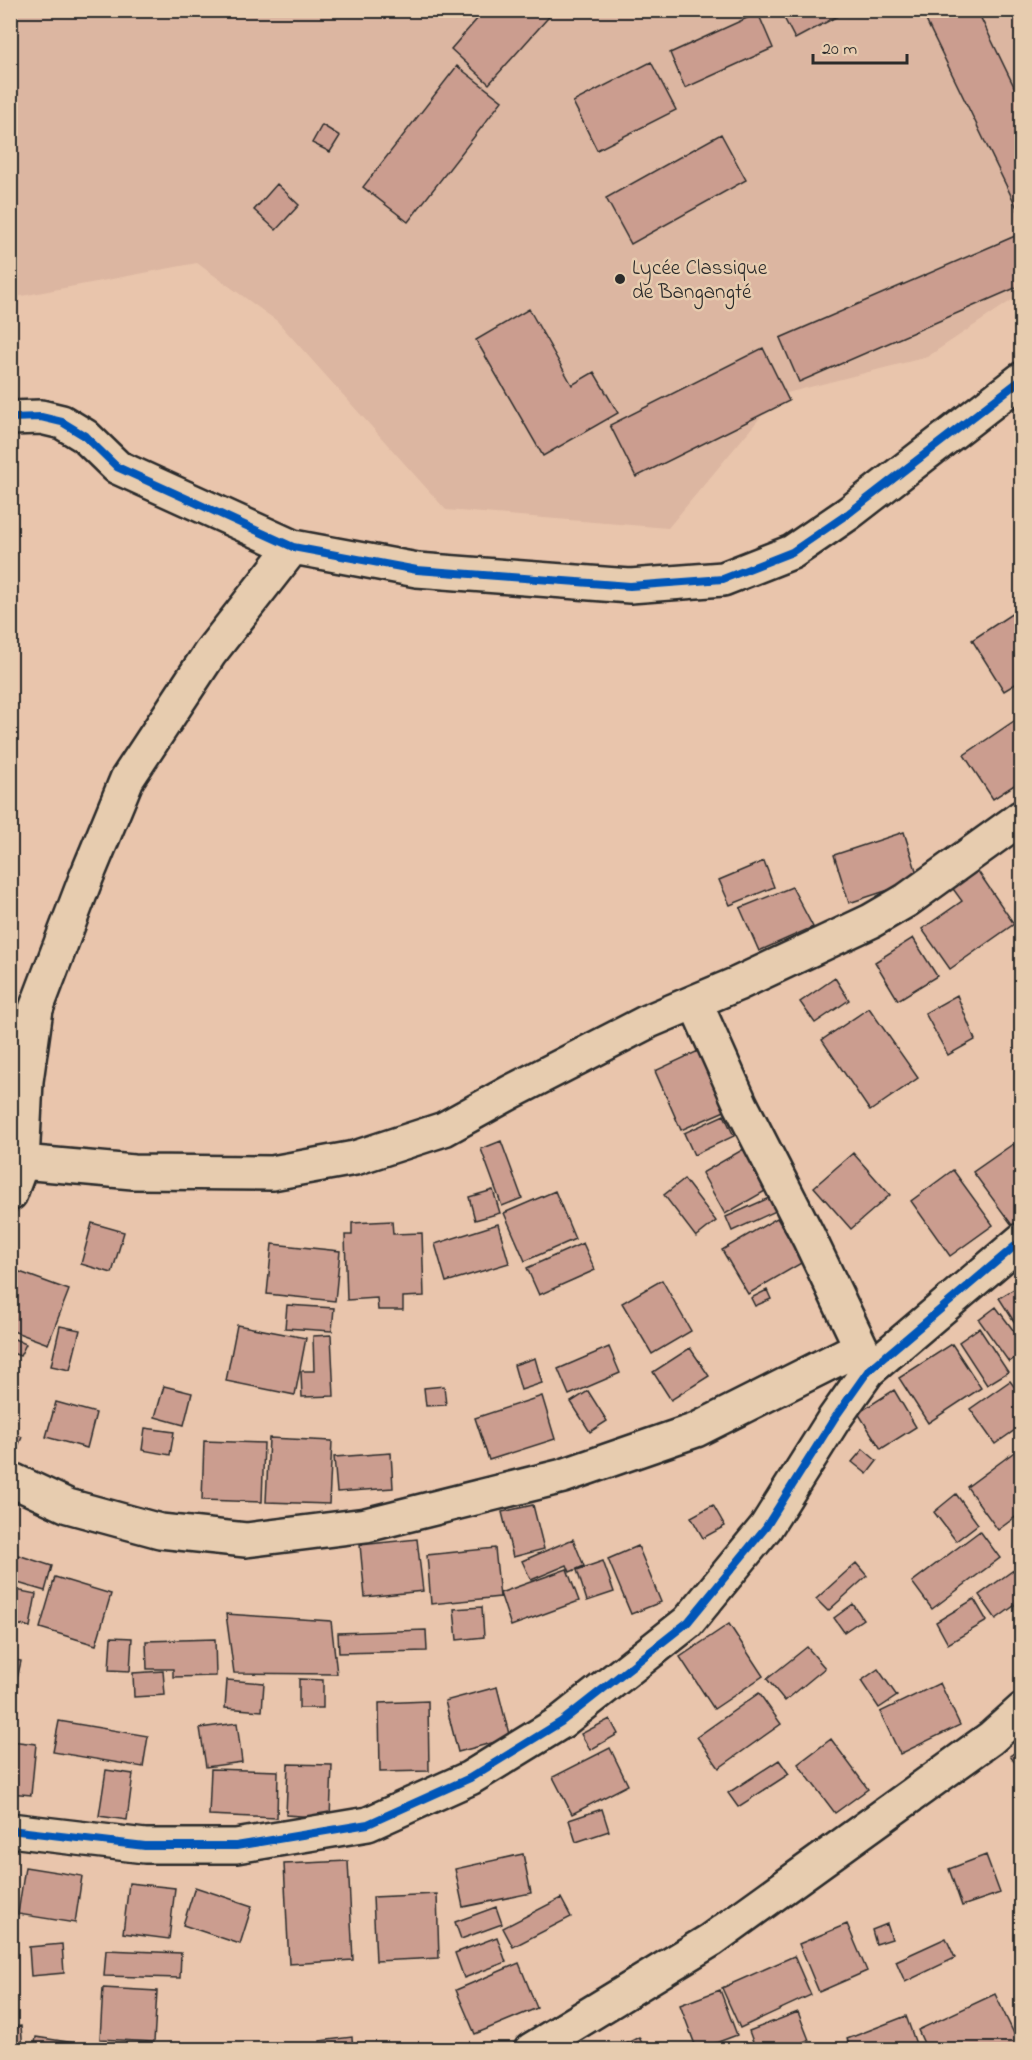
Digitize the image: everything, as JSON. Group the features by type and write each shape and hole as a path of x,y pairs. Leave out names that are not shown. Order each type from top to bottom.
{"street":[{"path":"10,418 41,417 63,422 85,436 117,466 293,547 417,570 630,586 723,579 792,552 849,513 1022,379"},
{"path":"10,1194 22,1162 26,1081 36,1009 127,779 210,652 293,547"},
{"path":"22,1162 133,1172 272,1173 355,1158 444,1129 628,1032 871,921 906,900 1022,817"},
{"path":"694,1002 741,1105 809,1238 865,1359"},
{"path":"10,1479 68,1506 160,1531 246,1540 366,1525 563,1476 696,1430 865,1359 1022,1240"},
{"path":"10,1830 146,1846 236,1846 368,1824 470,1778 561,1722 688,1622 766,1527 834,1419 865,1359"},
{"path":"531,2049 711,1940 991,1738 1022,1710"}],"shaded area":[{"name":"Lycée Classique de Bangangté","path":"11,11 1021,11 1021,294 927,357 779,395 668,528 446,510 277,321 197,263 11,298"}],"building":[{"path":"485,10 555,10 489,84 451,49"},
{"path":"780,10 849,10 795,39"},
{"path":"921,10 977,10 1022,103 1022,213 1020,214"},
{"path":"758,13 773,48 685,88 670,53"},
{"path":"651,62 676,110 597,150 573,102"},
{"path":"457,66 502,101 408,222 363,187"},
{"path":"322,125 340,136 330,152 312,143"},
{"path":"721,134 746,180 631,244 606,198"},
{"path":"277,184 299,205 276,230 254,210"},
{"path":"1022,233 1022,285 799,382 780,338"},
{"path":"529,309 572,385 594,372 618,413 543,456 476,340"},
{"path":"763,348 789,401 636,477 610,425"},
{"path":"1019,609 1022,612 1022,680 1004,691 972,640"},
{"path":"1017,719 1022,726 1022,780 993,799 964,755"},
{"path":"904,832 919,880 849,903 834,855"},
{"path":"764,861 774,887 730,905 719,880"},
{"path":"973,864 1014,924 950,969 922,929 962,901 948,882"},
{"path":"792,887 813,927 759,951 740,908"},
{"path":"913,938 937,976 898,1000 875,962"},
{"path":"835,978 849,1000 815,1023 800,1002"},
{"path":"957,995 975,1040 948,1055 925,1013"},
{"path":"869,1008 918,1078 870,1111 822,1040"},
{"path":"709,1046 736,1106 681,1130 655,1071"},
{"path":"724,1115 734,1136 694,1155 684,1133"},
{"path":"501,1141 522,1198 502,1206 481,1149"},
{"path":"1013,1144 1022,1156 1022,1218 1012,1225 973,1172"},
{"path":"749,1146 772,1187 725,1214 702,1173"},
{"path":"853,1153 890,1195 851,1229 814,1187"},
{"path":"953,1170 993,1225 950,1256 911,1201"},
{"path":"684,1179 716,1221 696,1237 664,1195"},
{"path":"493,1190 500,1213 475,1220 469,1197"},
{"path":"555,1191 575,1239 525,1261 504,1213"},
{"path":"769,1198 776,1211 732,1231 726,1217"},
{"path":"777,1218 803,1262 748,1294 722,1250"},
{"path":"392,1221 393,1234 422,1233 424,1296 403,1297 403,1310 378,1310 377,1298 347,1300 345,1235 352,1235 352,1223"},
{"path":"92,1223 124,1232 112,1273 81,1264"},
{"path":"498,1224 509,1263 446,1282 435,1244"},
{"path":"583,1243 595,1270 539,1295 527,1268"},
{"path":"272,1244 340,1251 335,1301 267,1294"},
{"path":"17,1271 69,1290 48,1344 10,1330 10,1289"},
{"path":"662,1280 691,1331 652,1354 622,1303"},
{"path":"1022,1284 1022,1334 999,1298"},
{"path":"767,1290 771,1299 755,1306 751,1298"},
{"path":"287,1305 334,1308 332,1331 285,1328"},
{"path":"996,1307 1022,1342 1022,1353 1009,1362 979,1320"},
{"path":"237,1325 306,1338 295,1395 226,1381"},
{"path":"60,1326 80,1330 70,1370 51,1366"},
{"path":"979,1328 1008,1372 987,1385 959,1342"},
{"path":"331,1335 334,1396 302,1397 301,1371 314,1371 313,1336"},
{"path":"10,1337 26,1344 20,1356 10,1352"},
{"path":"952,1344 981,1388 928,1423 899,1378"},
{"path":"609,1347 620,1373 569,1395 558,1369"},
{"path":"690,1348 709,1376 671,1400 653,1372"},
{"path":"535,1358 542,1383 521,1390 514,1365"},
{"path":"1010,1381 1022,1397 1022,1425 995,1444 970,1409"},
{"path":"164,1386 192,1393 184,1425 155,1417"},
{"path":"444,1386 446,1405 426,1406 424,1388"},
{"path":"894,1390 916,1427 881,1449 858,1413"},
{"path":"588,1391 607,1421 590,1432 571,1402"},
{"path":"542,1396 555,1439 489,1460 475,1418"},
{"path":"56,1402 96,1413 87,1448 46,1437"},
{"path":"145,1428 174,1432 170,1455 142,1450"},
{"path":"10,1431 22,1437 11,1462 10,1461"},
{"path":"269,1438 332,1441 329,1504 266,1502"},
{"path":"204,1441 264,1443 262,1502 202,1500"},
{"path":"863,1449 877,1461 867,1474 852,1462"},
{"path":"1017,1450 1022,1457 1022,1512 998,1530 967,1487"},
{"path":"391,1453 393,1488 337,1492 334,1457"},
{"path":"956,1494 978,1524 956,1541 934,1512"},
{"path":"533,1505 544,1549 513,1557 502,1512"},
{"path":"713,1505 725,1526 703,1538 691,1517"},
{"path":"980,1531 1000,1558 932,1609 912,1582"},
{"path":"417,1539 423,1591 365,1597 360,1545"},
{"path":"573,1539 584,1566 570,1572 567,1565 531,1580 522,1561"},
{"path":"638,1546 661,1602 631,1614 608,1559"},
{"path":"495,1548 500,1597 431,1604 427,1555"},
{"path":"18,1555 52,1566 45,1591 11,1581"},
{"path":"603,1561 614,1592 587,1601 577,1570"},
{"path":"856,1563 867,1576 828,1611 816,1599"},
{"path":"567,1569 579,1601 511,1626 500,1593"},
{"path":"1015,1569 1022,1577 1022,1600 996,1619 979,1595"},
{"path":"55,1577 111,1594 96,1645 40,1628"},
{"path":"11,1589 36,1594 30,1627 10,1623"},
{"path":"974,1599 987,1621 948,1644 936,1622"},
{"path":"853,1604 863,1619 844,1632 834,1618"},
{"path":"482,1607 484,1637 457,1640 454,1609"},
{"path":"226,1614 331,1621 337,1674 234,1673"},
{"path":"729,1624 763,1676 714,1709 680,1657"},
{"path":"426,1630 427,1651 339,1653 338,1633"},
{"path":"111,1637 132,1638 130,1671 109,1670"},
{"path":"215,1639 216,1676 173,1677 173,1669 147,1669 146,1641"},
{"path":"807,1647 825,1668 785,1701 767,1679"},
{"path":"10,1659 21,1661 13,1697 10,1697"},
{"path":"878,1669 897,1696 879,1708 861,1681"},
{"path":"163,1671 165,1695 134,1697 133,1673"},
{"path":"299,1679 323,1680 323,1708 299,1708"},
{"path":"227,1680 264,1683 262,1711 225,1708"},
{"path":"940,1683 960,1725 900,1754 880,1712"},
{"path":"497,1687 510,1738 458,1752 445,1701"},
{"path":"759,1693 781,1724 719,1768 697,1737"},
{"path":"428,1701 429,1771 380,1772 379,1703"},
{"path":"610,1719 618,1734 590,1750 581,1734"},
{"path":"59,1721 148,1736 143,1767 53,1752"},
{"path":"237,1723 242,1762 206,1767 200,1728"},
{"path":"831,1739 868,1789 835,1813 798,1764"},
{"path":"10,1741 36,1744 31,1795 10,1793"},
{"path":"1022,1747 1022,1772 1010,1756"},
{"path":"610,1748 628,1785 572,1814 553,1777"},
{"path":"779,1760 789,1774 738,1807 728,1793"},
{"path":"288,1764 332,1765 330,1818 286,1815"},
{"path":"211,1769 278,1771 277,1818 209,1815"},
{"path":"106,1770 133,1774 127,1820 99,1816"},
{"path":"602,1809 609,1831 576,1842 569,1820"},
{"path":"523,1854 531,1893 463,1907 455,1869"},
{"path":"986,1855 1000,1893 962,1906 949,1869"},
{"path":"348,1861 353,1960 289,1964 284,1864"},
{"path":"25,1867 82,1876 75,1923 18,1914"},
{"path":"129,1883 175,1888 169,1939 123,1933"},
{"path":"195,1887 252,1906 240,1944 183,1925"},
{"path":"437,1894 439,1958 376,1961 373,1897"},
{"path":"561,1898 571,1917 513,1947 503,1928"},
{"path":"496,1907 502,1924 461,1939 455,1922"},
{"path":"847,1924 867,1971 819,1992 799,1944"},
{"path":"887,1924 892,1939 876,1944 872,1930"},
{"path":"497,1937 506,1962 464,1978 455,1953"},
{"path":"946,1938 955,1958 905,1982 896,1961"},
{"path":"62,1944 64,1973 31,1976 29,1947"},
{"path":"106,1950 181,1953 180,1978 104,1976"},
{"path":"794,1956 811,1995 740,2028 722,1988"},
{"path":"519,1963 537,2008 475,2034 456,1990"},
{"path":"103,1988 157,1991 154,2042 100,2039"},
{"path":"720,1990 737,2035 697,2050 680,2005"},
{"path":"995,1994 1020,2046 1013,2050 927,2050 918,2030"},
{"path":"798,2012 809,2040 786,2050 756,2050 749,2031"},
{"path":"906,2016 916,2044 901,2050 851,2050 847,2039"},
{"path":"21,2026 23,2050 10,2050 10,2027"},
{"path":"36,2037 74,2043 73,2050 34,2050"},
{"path":"352,2037 353,2050 321,2050 320,2041"},
{"path":"639,2037 645,2050 614,2050"}],"cycle path":[{"path":"10,418 41,417 62,422 85,436 117,467 293,547 417,570 630,586 723,579 792,552 849,513 1022,379"},
{"path":"10,1830 145,1846 236,1846 368,1824 470,1778 561,1722 688,1622 766,1527 834,1419 868,1371 1022,1240"}],"place":[{"name":"Lycée Classique de Bangangté","path":"620,279"}]}
